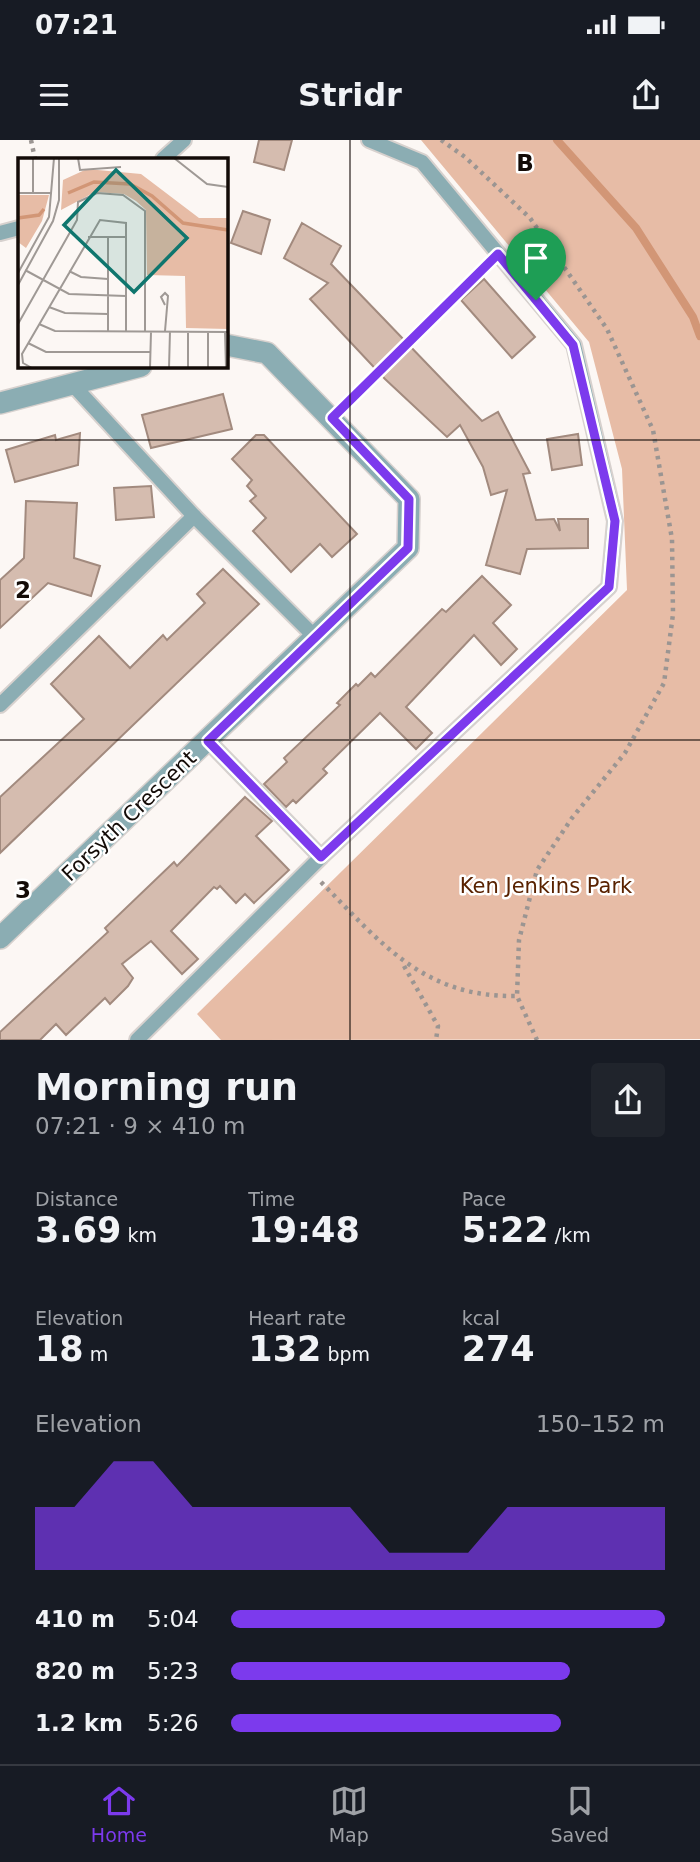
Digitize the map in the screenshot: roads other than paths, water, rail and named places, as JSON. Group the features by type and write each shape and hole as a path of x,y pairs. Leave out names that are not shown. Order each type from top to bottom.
{"street":[{"name":"Forsyth Crescent","path":"0,938 408,548 409,499 267,353 228,345"},
{"path":"0,403 77,378 130,368"}],"lane":[{"path":"164,158 184,140"},
{"path":"137,1040 321,857 609,587 615,521 573,345 422,162 369,140"},
{"path":"0,233 18,228"},
{"path":"77,378 194,516 315,636"},
{"path":"0,705 194,516"},
{"path":"208,741 321,857"}],"waterway":[{"path":"557,140 636,228 693,317 700,336"}],"park label":[{"name":"Ken Jenkins Park","path":"546,886"}]}
